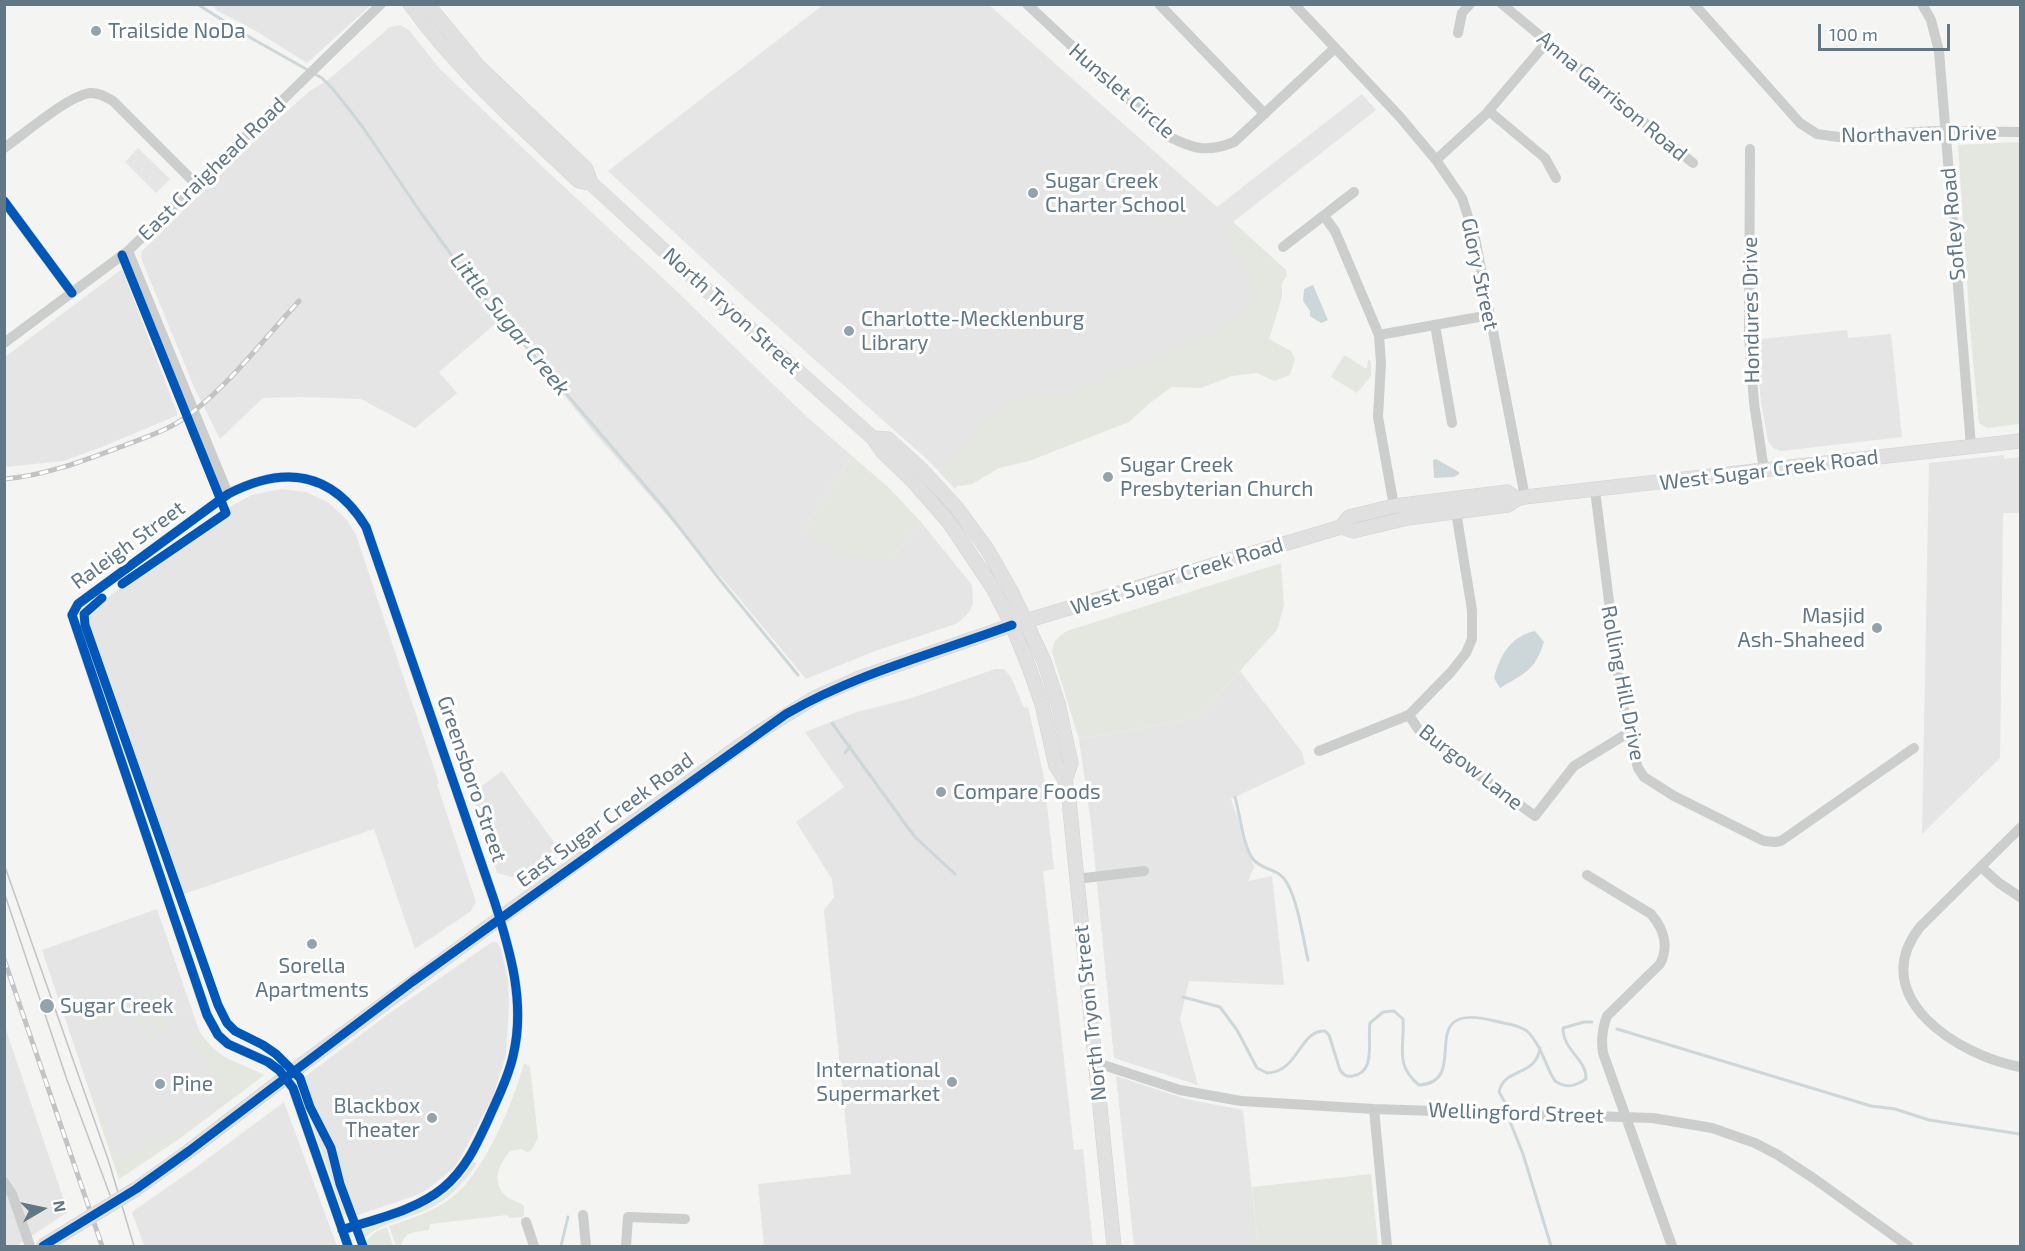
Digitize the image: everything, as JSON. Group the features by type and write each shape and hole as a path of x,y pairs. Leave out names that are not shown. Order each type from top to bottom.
{"main road":[{"name":"North Tryon Street","path":"410,4 437,40 481,87 579,181 591,183"},
{"name":"North Tryon Street","path":"428,4 478,67 586,170 591,183 700,284 873,438 888,439 921,469 956,507 1001,572 1019,624 1056,766 1065,780 1069,801 1114,1246"},
{"name":"West Sugar Creek Road","path":"1341,527 1353,531 1408,519 1508,505 1521,498 2020,441"},
{"name":"West Sugar Creek Road","path":"1019,624 1341,527 1349,517 1394,506 1507,492 1521,498"},
{"name":"East Sugar Creek Road","path":"43,1246 145,1182 500,918 786,714 814,698 859,678 1019,624"}],"street":[{"name":"East Craighead Road","path":"4,344 128,251 381,4"},
{"name":"Hunslet Circle","path":"1027,4 1168,136 1187,146 1203,149 1218,149 1234,142 1335,48"},
{"path":"1159,4 1265,114"},
{"name":"Glory Street","path":"1294,4 1400,117 1436,160 1462,198 1469,214 1490,315 1521,498"},
{"path":"1458,33 1462,13 1470,4"},
{"name":"Anna Garrison Road","path":"1502,4 1693,164"},
{"name":"Northaven Drive","path":"1694,4 1800,123 1817,134 1838,137 1945,132 2020,132"},
{"name":"Sofley Road","path":"1922,4 1931,20 1939,51 1971,446"},
{"path":"1436,160 1467,134 1489,111 1547,42"},
{"path":"4,148 72,100 92,93 103,95 113,101 197,185"},
{"path":"1489,111 1545,158 1556,178"},
{"name":"Hondures Drive","path":"1750,149 1750,371 1764,470"},
{"path":"1283,247 1354,192"},
{"path":"4,201 72,293"},
{"path":"1324,216 1335,231 1379,335 1381,363 1378,417 1394,506"},
{"path":"128,251 228,494"},
{"path":"1379,335 1490,315"},
{"path":"1435,325 1452,423"},
{"name":"Greensboro Street","path":"228,494 262,479 286,476 301,478 330,488 348,501 357,513 372,540 500,918 516,981 514,1054 477,1145 458,1173 443,1188 428,1198 396,1212 342,1230"},
{"name":"Rolling Hill Drive","path":"1595,490 1609,616 1628,733 1638,768 1644,777 1674,796 1764,841 1775,842 1781,841 1914,748"},
{"name":"Raleigh Street","path":"228,494 78,604 74,609 73,622 207,1015 218,1035 228,1044 274,1066 293,1088 348,1246"},
{"path":"1319,752 1409,715 1451,672 1466,653 1472,639 1472,610 1456,512"},
{"name":"Burgow Lane","path":"1409,715 1418,729 1433,742 1535,816 1574,765 1628,733"},
{"path":"2020,828 1916,932 1906,953 1904,967 1906,987 1920,1014 1940,1030 1978,1053 2020,1067"},
{"path":"1981,867 2020,897"},
{"path":"1076,879 1144,871"},
{"path":"1587,875 1651,915 1664,936 1664,953 1659,964 1607,1016 1603,1026 1602,1043 1603,1053 1672,1246"},
{"name":"Wellingford Street","path":"1094,1062 1180,1090 1241,1101 1374,1109 1626,1117 1681,1121 1712,1128 1755,1143 1778,1155 1908,1246"},
{"path":"1374,1109 1387,1246"},
{"path":"4,1182 12,1194 30,1246"},
{"path":"583,1215 586,1246"},
{"path":"626,1246 628,1217 685,1219"},
{"path":"526,1222 534,1246"}],"shaded area":[{"path":"212,5 371,5 307,63 256,31 218,11"},
{"path":"823,5 989,5 1217,207 1362,94 1376,110 1233,222 1286,270 1262,319 1100,401 1033,404 955,489 930,462 742,295 608,171"},
{"path":"400,25 409,30 440,69 548,172 805,415 852,456 803,530 890,560 921,522 972,585 973,603 970,611 958,623 875,651 806,679 734,592 592,430 502,318 439,372 457,393 415,428 361,399 263,398 220,439 194,387 141,258 142,251 271,125 390,27"},
{"path":"2020,142 2020,424 1987,428 1979,423 1970,328 1958,145"},
{"path":"138,148 170,179 156,193 125,162"},
{"path":"1233,222 1286,270 1287,276 1282,282 1282,297 1269,339 1291,351 1295,359 1290,375 1274,381 1257,373 1232,376 1201,388 1172,387 1129,422 1029,461 999,468 972,484 960,486 945,475 943,467 997,411 1011,401 1030,396 1070,396 1085,387 1187,343 1216,333 1244,313 1256,289 1222,229"},
{"path":"122,269 178,415 63,461 5,467 5,357"},
{"path":"1313,285 1328,320 1321,323 1310,316 1310,311 1303,301 1304,289"},
{"path":"1847,330 1848,338 1891,334 1902,437 1781,451 1773,448 1768,441 1761,402 1756,341"},
{"path":"1344,355 1365,368 1367,368 1368,360 1371,361 1371,376 1357,393 1331,377"},
{"path":"2004,455 2004,459 2020,457 2020,513 2003,513 2000,758 1922,834 1929,463"},
{"path":"852,456 888,487 921,522 890,560 843,556 803,530"},
{"path":"1436,459 1459,474 1454,477 1434,478 1433,460"},
{"path":"281,489 306,492 329,503 347,520 356,535 439,783 437,784 476,902 471,911 415,949 374,829 178,896 84,615 233,505 252,495"},
{"path":"1281,563 1284,605 1277,630 1197,718 1079,739 1052,652 1061,635 1067,631"},
{"path":"1535,631 1544,642 1537,660 1523,674 1500,688 1494,678 1503,654 1519,637"},
{"path":"995,669 1004,669 1011,677 1024,708 1028,707 1044,777 1054,869 1043,871 1074,1150 1083,1149 1093,1246 764,1246 758,1184 851,1174 824,910 834,897 832,879 796,822 844,787 805,732 854,713 912,698"},
{"path":"1240,671 1302,752 1305,764 1231,799 1254,867 1248,881 1272,876 1284,985 1189,981 1180,1019 1198,1085 1114,1058 1091,823 1079,739 1197,718"},
{"path":"502,771 559,849 516,878 497,873 472,793"},
{"path":"157,909 200,1033 223,1057 264,1075 180,1138 119,1179 42,950"},
{"path":"492,942 497,942 501,949 508,981 506,1055 493,1096 462,1155 454,1168 417,1195 355,1216 346,1216 343,1213 298,1082 387,1015"},
{"path":"151,994 154,1003 158,1003 169,1032 163,1034 152,1019 144,996"},
{"path":"129,1001 127,1006 104,1023 102,1021 91,1028 87,1016"},
{"path":"134,1004 137,1005 147,1031 152,1029 158,1036 151,1040 130,1010"},
{"path":"4,1024 68,1212 16,1246 5,1246"},
{"path":"200,1033 221,1054 264,1075 180,1138 119,1179 93,1097 97,1096 112,1143 126,1161 136,1152 159,1139 162,1142 172,1135 173,1137 188,1123 190,1125 197,1122 227,1100 213,1072 188,1037"},
{"path":"524,1063 530,1067 538,1138 531,1151 526,1152 522,1149 510,1151 500,1166 498,1183 508,1198 524,1206 524,1215 522,1217 509,1218 508,1215 430,1224 429,1230 411,1233 405,1237 401,1246 396,1246 389,1226 441,1205 456,1194 478,1168 498,1133"},
{"path":"209,1075 225,1099 209,1111 221,1100 205,1078"},
{"path":"1116,1076 1186,1099 1243,1110 1258,1246 1134,1246"},
{"path":"284,1102 337,1246 144,1246 132,1212"},
{"path":"473,1162 477,1163 467,1177 442,1201 426,1210 385,1225 363,1239 360,1230 409,1213 438,1199 463,1177"},
{"path":"1371,1174 1378,1246 1258,1246 1252,1187"},
{"path":"387,1227 393,1246 366,1246 364,1242 377,1231"}],"waterway":[{"name":"Little Sugar Creek","path":"197,4 322,78 333,89 362,126 474,286 665,509 798,675"},
{"name":"Little Sugar Creek","path":"832,723 916,838 955,874"},
{"path":"845,753 850,746"},
{"path":"1235,797 1244,838 1253,859 1261,866 1279,874 1291,891 1308,960"},
{"name":"Little Sugar Creek","path":"1183,997 1220,1007 1237,1030 1257,1068 1267,1073 1278,1071 1286,1066 1309,1037 1316,1032 1325,1031 1329,1035 1341,1072 1348,1076 1360,1074 1368,1062 1370,1023 1383,1012 1394,1011 1403,1019 1403,1062 1411,1078 1419,1085 1435,1080 1442,1071 1448,1031 1455,1021 1470,1017 1518,1026 1526,1030 1538,1045 1555,1081 1567,1086 1575,1085 1586,1079 1585,1072 1567,1043 1563,1028 1592,1022"},
{"path":"1617,1029 1871,1106 1895,1109 1929,1120 2020,1134"},
{"name":"Little Sugar Creek","path":"1506,1104 1499,1092 1502,1084 1533,1064 1540,1048"},
{"name":"Little Sugar Creek","path":"1509,1119 1523,1154 1551,1246"},
{"path":"561,1246 568,1217"}],"tram line":[{"path":"4,864 108,1159 134,1246"},
{"path":"4,892 67,1080 110,1195"}],"railway":[{"path":"4,479 34,475 63,467 174,425 219,389 299,301"},
{"path":"4,959 102,1246"}],"cycle path":[{"path":"4,201 72,293"},
{"path":"122,255 226,513 122,584"},
{"path":"342,1230 355,1226 394,1214 420,1203 443,1188 464,1165 484,1130 511,1064 517,1036 517,997 506,938 494,900 366,527 353,508 338,494 322,484 287,477 268,479 228,494 78,604 72,615 207,1015 218,1035 228,1044 268,1062 279,1070 293,1088 348,1246"},
{"path":"102,598 84,614 85,625 218,1005 227,1023 235,1031 276,1054 300,1078 310,1107 331,1148 340,1184 363,1246"},
{"path":"43,1246 136,1189 412,982 786,714 869,675 1012,625"}],"place":[{"name":"Trailside NoDa","path":"96,31"},
{"name":"Sugar Creek Charter School","path":"1033,193"},
{"name":"Charlotte-Mecklenburg Library","path":"849,331"},
{"name":"Sugar Creek Presbyterian Church","path":"1108,477"},
{"name":"Masjid Ash-Shaheed","path":"1877,628"},
{"name":"Compare Foods","path":"941,792"},
{"name":"Sorella Apartments","path":"312,944"},
{"name":"Sugar Creek","path":"47,1006"},
{"name":"International Supermarket","path":"952,1082"},
{"name":"Pine","path":"160,1084"},
{"name":"Blackbox Theater","path":"432,1118"}]}
